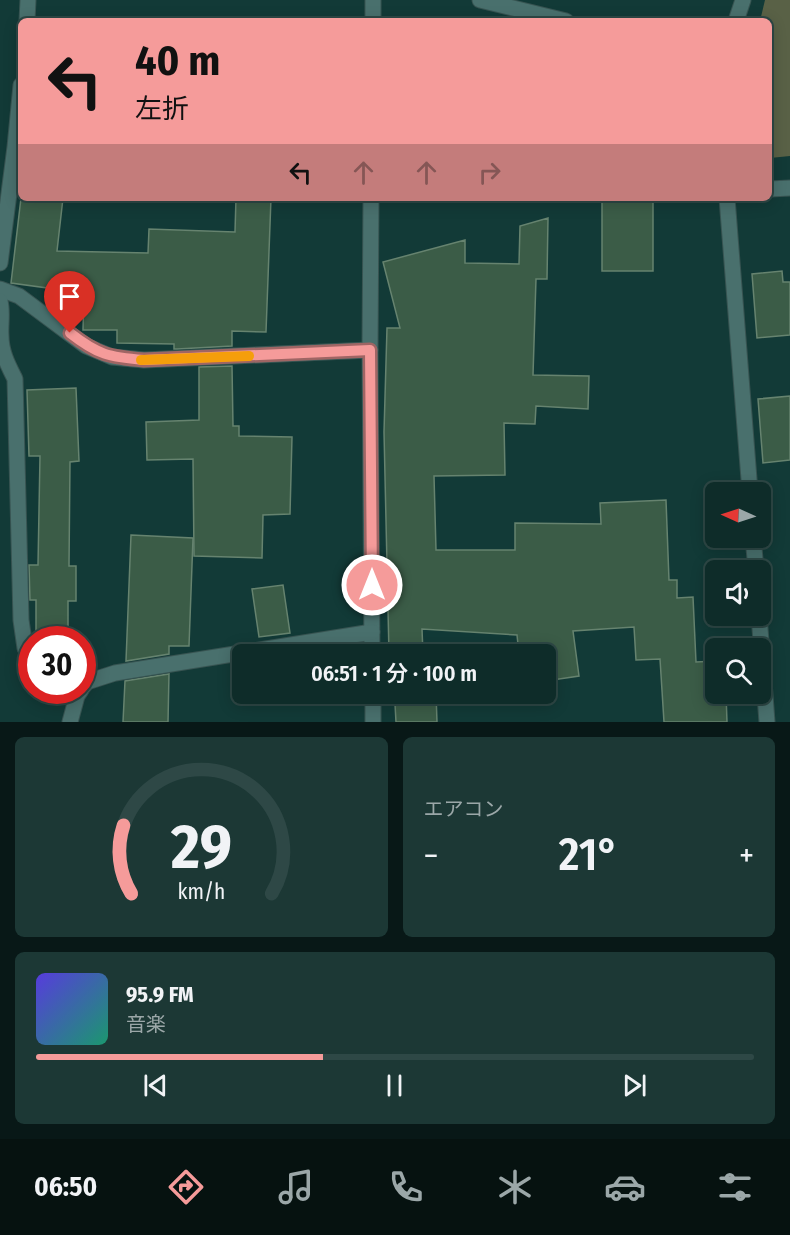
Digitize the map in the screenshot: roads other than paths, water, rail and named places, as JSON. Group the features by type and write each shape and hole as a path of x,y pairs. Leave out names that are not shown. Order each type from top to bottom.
{"street":[{"path":"27,18 28,0"},
{"path":"373,0 373,18"},
{"path":"480,0 554,18"},
{"path":"737,18 742,0"},
{"path":"0,263 18,116"},
{"path":"772,189 790,188"},
{"path":"371,201 372,644"},
{"path":"727,201 749,482"},
{"path":"0,289 18,296 86,346 112,357 144,360 370,350"},
{"path":"0,301 4,358 15,379 22,626"},
{"path":"760,626 767,722"},
{"path":"96,680 115,673 372,632"},
{"path":"70,722 75,704"},
{"path":"373,704 373,722"}]}
